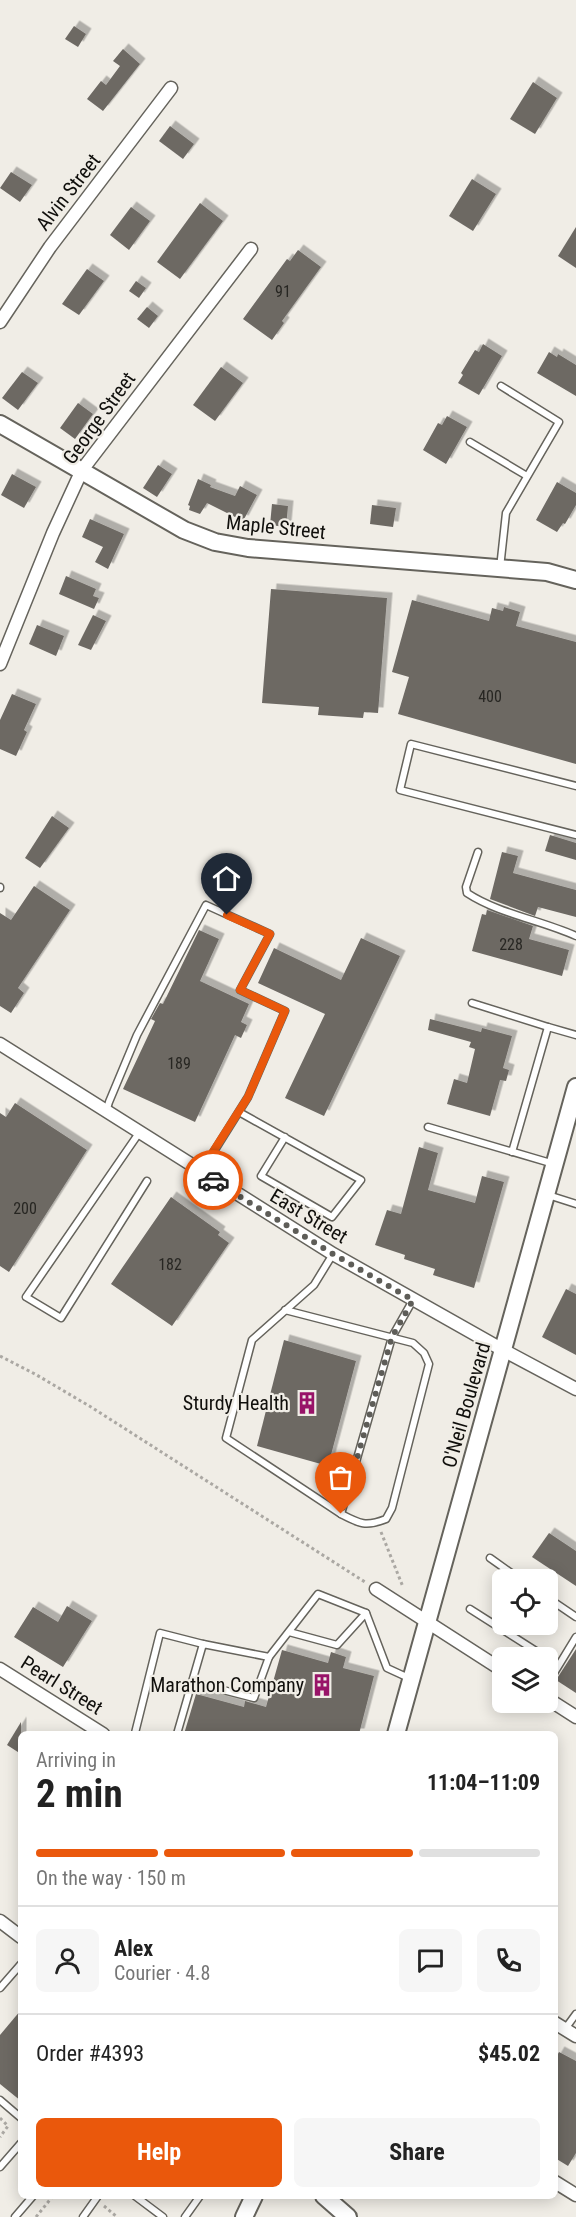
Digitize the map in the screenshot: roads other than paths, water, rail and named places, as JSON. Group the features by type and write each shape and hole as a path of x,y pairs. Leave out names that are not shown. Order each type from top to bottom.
{"main road":[{"name":"Maple Street","path":"0,424 168,522 215,542 248,548 547,572 576,580"},
{"name":"O'Neil Boulevard","path":"397,1731 576,1087"},
{"path":"244,2217 253,2199"},
{"path":"327,2199 348,2217"}],"street":[{"name":"Alvin Street","path":"0,322 50,247 171,88"},
{"name":"George Street","path":"0,664 53,533 82,470 251,249"},
{"name":"East Street","path":"0,1044 333,1254 502,1350 576,1389"},
{"path":"376,1589 492,1663"},
{"name":"Pearl Street","path":"0,1669 97,1731"},
{"path":"558,1705 576,1717"},
{"path":"0,1922 18,1935"},
{"path":"558,2184 576,2195"}],"lane":[{"path":"500,568 506,513 559,422 501,386"},
{"path":"470,442 527,476"},
{"path":"576,786 411,744 400,789 576,835"},
{"path":"478,852 466,887 467,893 480,902 554,926 576,936"},
{"path":"106,1112 137,1035 206,905 270,934 240,990 285,1011 248,1097 200,1172"},
{"path":"472,1004 576,1035"},
{"path":"513,1152 548,1027"},
{"path":"239,1112 285,1137 361,1180 332,1217 261,1176 285,1137"},
{"path":"428,1127 554,1164"},
{"path":"139,1133 26,1297 61,1318 147,1181"},
{"path":"546,1194 576,1203"},
{"path":"285,1310 413,1343 424,1353 429,1364 392,1509 386,1519 370,1525 358,1523 226,1438 252,1340 285,1310 314,1285 333,1254"},
{"path":"341,1514 392,1337 413,1300"},
{"path":"490,1558 506,1569"},
{"path":"192,1682 254,1698 269,1657 318,1594 366,1613 387,1668 411,1679"},
{"path":"558,1605 576,1617"},
{"path":"470,1609 530,1647"},
{"path":"289,1632 338,1645 366,1613"},
{"path":"136,1731 160,1633 269,1657"},
{"path":"559,1665 576,1637"},
{"path":"178,1731 203,1644"},
{"path":"0,1988 18,1967"},
{"path":"565,2030 576,2014"},
{"path":"0,2100 18,2115"},
{"path":"0,2167 18,2146"},
{"path":"15,2217 30,2199"},
{"path":"82,2217 96,2199"},
{"path":"139,2199 163,2217"},
{"path":"184,2217 198,2199"}],"place":[{"name":"Sturdy Health","path":"307,1403"},
{"name":"Marathon Company","path":"322,1685"}]}
